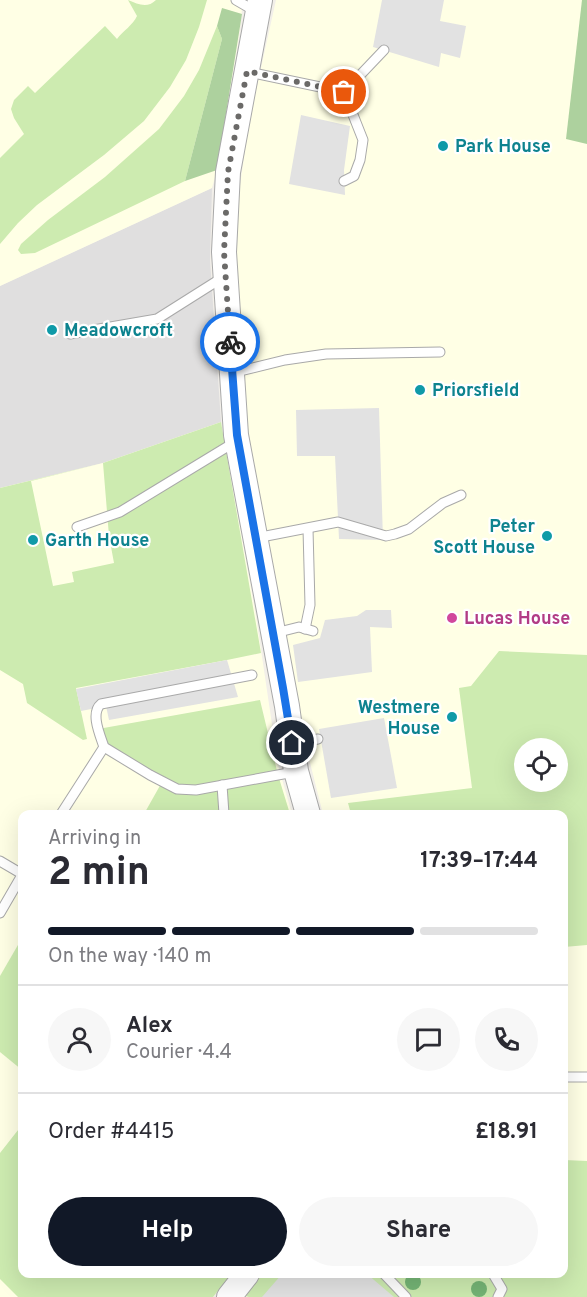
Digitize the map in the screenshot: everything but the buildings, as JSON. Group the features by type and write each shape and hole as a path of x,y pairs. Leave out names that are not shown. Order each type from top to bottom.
{"street":[{"path":"259,6 228,172 224,252 238,441 296,771 307,810"},
{"path":"229,1297 244,1278"}],"lane":[{"path":"236,0 259,6"},
{"path":"344,92 384,50"},
{"path":"247,71 344,92"},
{"path":"344,92 363,140 360,160 354,176 345,181"},
{"path":"70,334 157,319 226,276"},
{"path":"232,373 285,360 326,354 440,352"},
{"path":"77,527 120,512 238,441"},
{"path":"255,538 338,522 386,536 409,529 443,503 461,495"},
{"path":"273,633 299,627 309,630 308,529"},
{"path":"252,675 101,704 95,711 104,747 177,789 196,790 296,771"},
{"path":"292,743 318,739"},
{"path":"64,810 104,747"},
{"path":"222,785 224,810"},
{"path":"0,861 18,872"},
{"path":"0,912 18,882"},
{"path":"568,1077 587,1077"},
{"path":"388,1278 406,1297"},
{"path":"495,1278 502,1289 498,1297"}],"shaded area":[{"path":"0,0 243,0 239,37 212,188 0,286"},
{"path":"276,0 587,0 587,1297 244,1297 257,1278 568,1278 568,810 322,810 300,723 271,575 245,409 236,274 239,192 249,122"},
{"path":"382,0 444,0 440,21 466,26 460,58 441,53 439,67 373,47"},
{"path":"301,115 350,126 344,170 345,195 289,184"},
{"path":"212,188 210,260 221,422 103,463 0,488 0,286"},
{"path":"379,408 383,540 339,539 335,456 297,456 296,410"},
{"path":"221,422 256,616 278,765 291,810 18,810 18,1278 228,1278 213,1297 0,1297 0,488 103,463"},
{"path":"366,610 391,610 392,628 370,627 372,672 298,682 293,645 320,638 325,620 357,616"},
{"path":"227,660 238,697 109,720 106,706 81,711 76,689"},
{"path":"384,718 397,788 331,798 319,729"},
{"path":"279,1278 372,1278 394,1297 262,1297"}],"green space":[{"path":"128,0 146,5 156,0 207,0 186,60 170,87 144,121 104,155 37,205 0,244 0,158 24,134 11,109 14,100 28,86 35,93 105,26 117,39 137,16"},
{"path":"582,0 587,0 587,144 566,139"},
{"path":"222,8 242,14 217,170 185,181 222,39 217,26"},
{"path":"217,26 222,39 185,181 35,253 21,254 18,250 21,244 48,220 105,177 159,129 184,96 199,70"},
{"path":"221,422 261,653 76,688 87,739 83,740 27,703 23,684 0,670 0,488 103,463","holes":["103,463 109,536 114,563 72,572 74,582 53,586 31,481"]},
{"path":"499,651 587,655 587,945 568,947 568,810 350,810 348,803 472,788 459,688 471,686"},
{"path":"260,700 289,810 146,810 162,782 104,747 98,729"},
{"path":"18,945 18,1067 0,1052 0,976"},
{"path":"18,1130 18,1278 228,1278 213,1297 18,1297 0,1279 0,1153"},
{"path":"568,1160 587,1161 587,1297 245,1296 257,1278 568,1278"}],"way so far":[{"path":"230,342 224,252 228,172 247,71 344,92"}],"place":[{"name":"Park House","path":"443,146"},
{"name":"Meadowcroft","path":"52,330"},
{"name":"Priorsfield","path":"420,390"},
{"name":"Peter Scott House","path":"547,536"},
{"name":"Garth House","path":"33,540"},
{"name":"Lucas House","path":"452,618"},
{"name":"Westmere House","path":"452,717"}],"route":[{"path":"230,342 237,435 292,743"}]}
